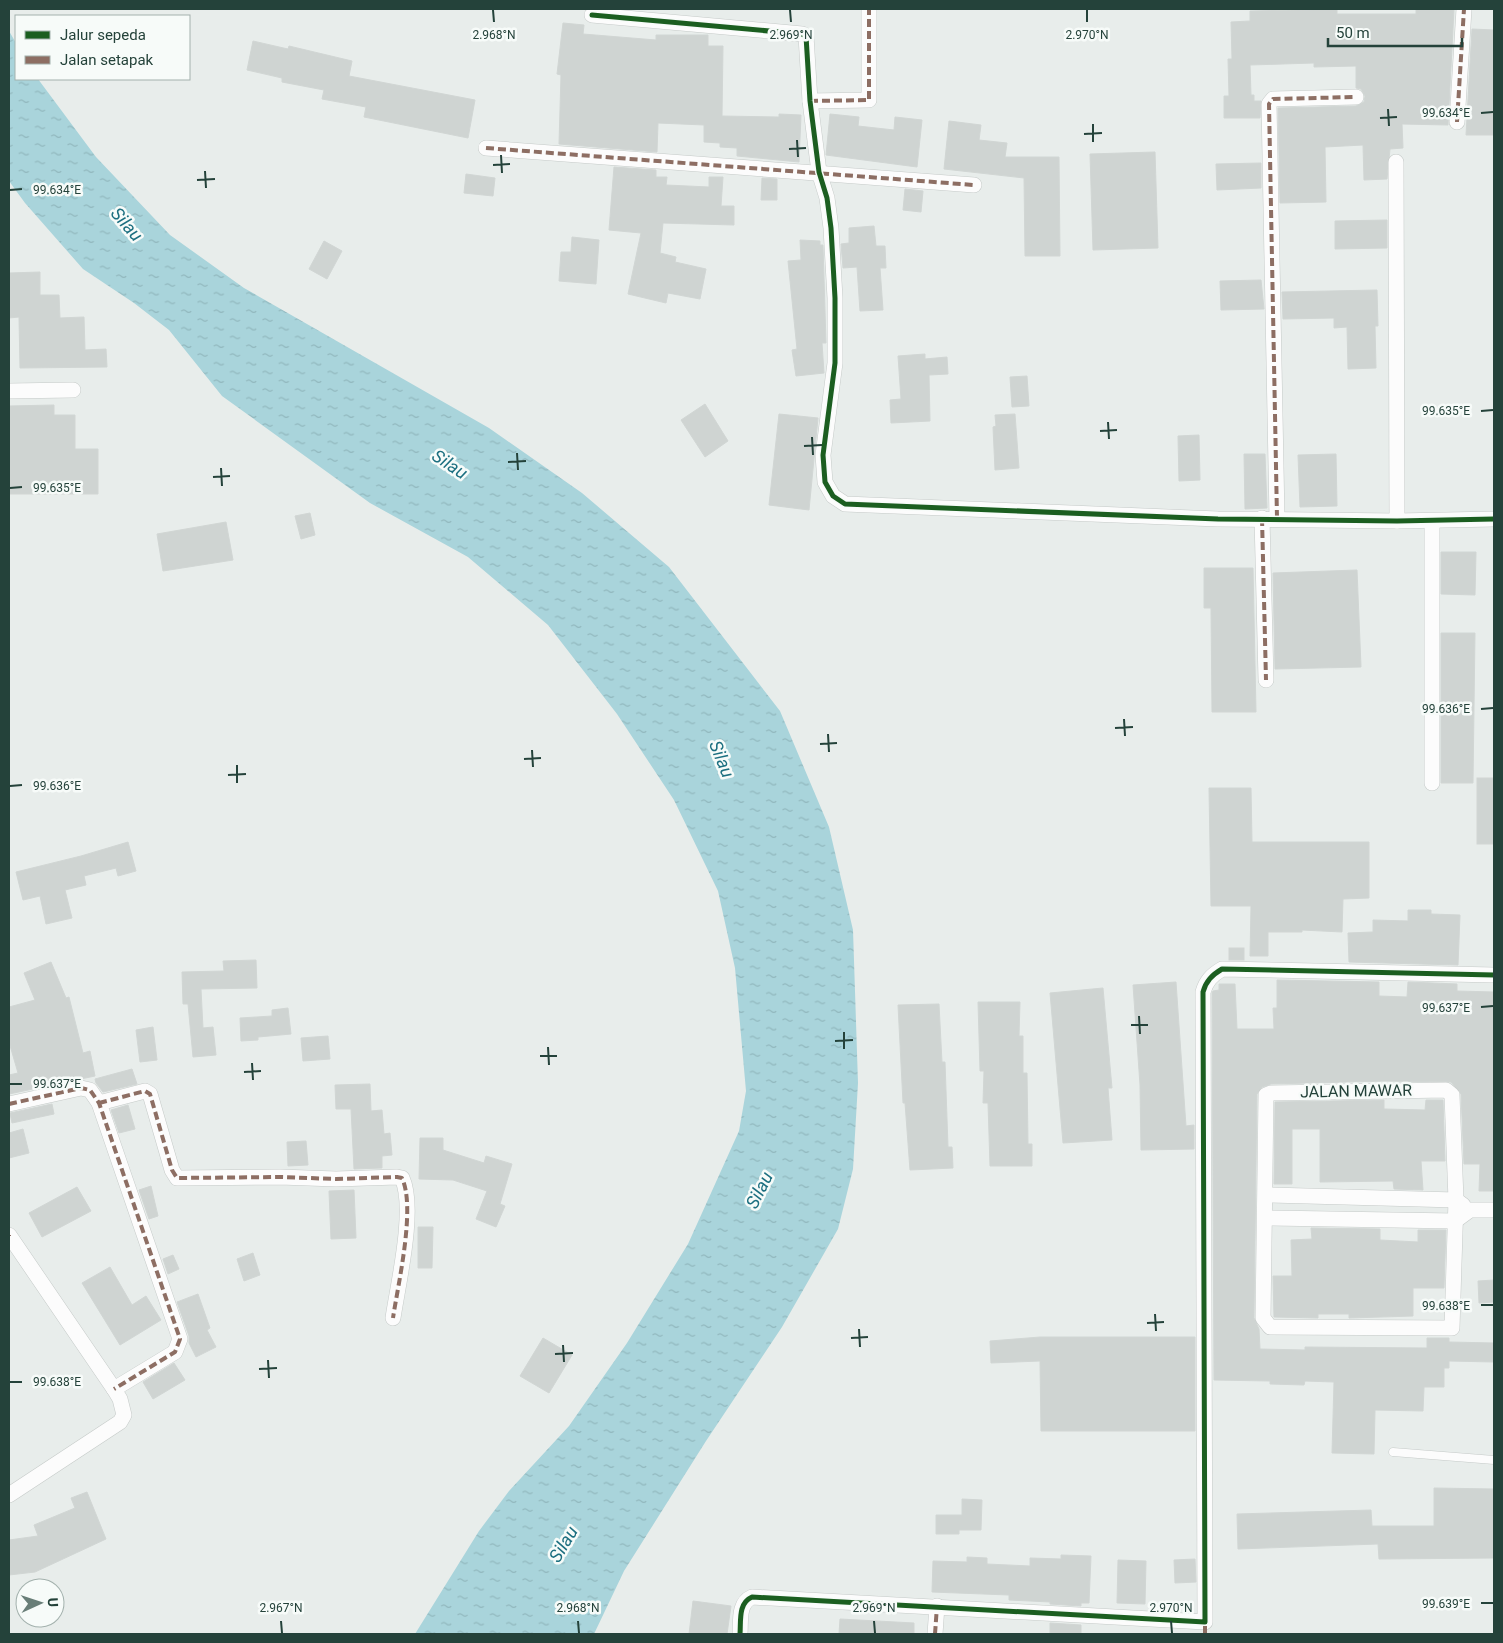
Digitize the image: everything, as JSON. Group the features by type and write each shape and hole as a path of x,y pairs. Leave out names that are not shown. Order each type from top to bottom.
{"street":[{"path":"810,101 870,100 869,9"},
{"path":"1457,122 1464,9"},
{"path":"592,15 802,34 808,41 810,101 819,172 827,198 831,228 835,298 836,363 823,454 824,482 833,496 845,504 1218,519 1278,518 1396,521 1494,519"},
{"path":"1278,518 1269,104 1273,99 1356,97"},
{"path":"486,148 974,185"},
{"path":"1396,162 1396,521"},
{"path":"9,391 73,390"},
{"path":"1262,518 1266,680"},
{"path":"1432,521 1432,783"},
{"path":"740,1634 743,1606 746,1599 752,1597 937,1606 1205,1628 1203,992 1205,986 1210,978 1222,969 1494,976"},
{"path":"9,1104 81,1088 90,1090 98,1103 180,1338 175,1352 114,1389"},
{"name":"JALAN MAWAR","path":"1266,1196 1266,1095 1271,1093 1446,1090 1452,1095 1456,1200"},
{"path":"98,1103 148,1092 172,1170 177,1178 402,1178 406,1194 406,1238 393,1318"},
{"path":"1456,1200 1452,1328 1270,1327 1263,1318 1266,1196 1456,1200 1470,1210 1494,1210"},
{"path":"1265,1218 1455,1221 1470,1210"},
{"path":"9,1235 114,1389 123,1406 122,1420 9,1495"},
{"path":"935,1634 937,1606"}],"lane":[{"path":"1393,1452 1494,1460"}],"water":[{"name":"Silau","path":"9,31 15,41 15,80 39,80 96,157 170,235 244,288 489,428 582,493 669,567 780,711 829,827 853,930 858,1083 853,1169 838,1229 782,1327 706,1441 624,1571 594,1634 415,1634 479,1531 509,1491 569,1426 627,1343 688,1244 739,1131 746,1091 735,968 718,891 674,800 617,714 548,625 468,557 370,503 222,396 169,330 134,303 83,269 25,203 9,181"}],"building":[{"path":"1337,9 1337,14 1416,14 1416,9 1454,9 1448,125 1402,124 1403,148 1390,149 1387,179 1364,180 1363,145 1325,147 1326,202 1280,203 1278,108 1356,106 1364,102 1365,96 1361,89 1356,88 1356,66 1314,67 1314,63 1250,65 1251,95 1254,95 1254,101 1261,101 1260,118 1224,118 1224,96 1229,96 1228,59 1232,59 1231,22 1250,21 1250,11"},
{"path":"563,23 584,25 583,34 656,40 656,35 708,35 708,46 723,46 722,116 779,117 779,114 801,115 799,162 737,156 737,148 720,147 720,143 704,142 704,125 658,123 657,152 559,144 561,75 557,74"},
{"path":"1472,29 1494,30 1494,135 1466,135"},
{"path":"253,41 288,49 289,46 352,61 349,76 475,100 468,138 364,117 366,107 322,99 324,90 282,82 282,78 247,70"},
{"path":"830,114 859,117 858,126 894,130 895,117 922,120 917,167 826,155"},
{"path":"949,121 981,125 979,140 1007,143 1005,157 1059,157 1060,256 1025,256 1024,178 944,169"},
{"path":"1155,152 1158,248 1093,250 1090,154"},
{"path":"1261,163 1261,188 1217,190 1216,164"},
{"path":"614,167 656,170 656,177 667,177 666,185 709,187 709,177 723,177 721,206 734,206 734,225 663,223 660,253 676,257 675,262 706,269 700,299 668,293 666,303 628,294 641,233 609,230"},
{"path":"466,174 495,178 493,196 464,193"},
{"path":"762,178 777,179 777,200 761,200"},
{"path":"905,189 923,191 921,212 903,210"},
{"path":"1387,220 1387,248 1335,249 1335,221"},
{"path":"874,226 876,246 885,246 886,268 880,268 883,310 860,311 857,267 843,268 841,244 849,243 849,228"},
{"path":"572,237 599,240 596,284 559,281 561,252 571,252"},
{"path":"800,240 820,241 820,245 823,245 826,343 822,343 824,373 796,376 792,350 797,349 788,261 801,260"},
{"path":"324,241 342,251 327,279 309,269"},
{"path":"40,272 40,295 59,295 60,318 84,317 85,350 106,349 107,367 20,368 19,317 9,318 9,273"},
{"path":"1261,280 1264,309 1221,310 1220,281"},
{"path":"1377,290 1378,326 1375,326 1376,368 1348,369 1347,327 1334,328 1334,318 1283,319 1282,292"},
{"path":"925,354 925,359 947,357 948,374 929,375 930,421 891,423 890,400 901,399 898,356"},
{"path":"1027,376 1029,406 1012,407 1010,377"},
{"path":"705,404 728,441 705,457 681,420"},
{"path":"54,405 54,415 75,415 75,449 98,449 98,494 9,494 9,406"},
{"path":"779,414 818,418 809,510 769,505"},
{"path":"1015,414 1019,468 995,470 993,427 996,426 995,415"},
{"path":"1199,435 1200,480 1179,481 1178,436"},
{"path":"1244,454 1265,454 1267,508 1245,509"},
{"path":"1336,454 1337,506 1300,507 1298,455"},
{"path":"310,513 315,535 301,539 295,516"},
{"path":"226,522 233,560 163,571 157,534"},
{"path":"1441,552 1476,552 1475,595 1441,594"},
{"path":"1204,568 1253,568 1256,712 1212,712 1211,608 1204,608"},
{"path":"1357,570 1361,667 1275,669 1273,573"},
{"path":"1441,633 1475,633 1473,783 1441,783"},
{"path":"1477,778 1494,778 1494,844 1477,844"},
{"path":"1209,788 1251,788 1252,842 1369,842 1369,898 1343,899 1342,932 1302,930 1302,932 1268,932 1268,956 1250,956 1251,906 1211,906"},
{"path":"128,842 136,871 118,876 116,868 84,876 86,885 65,890 72,918 46,924 40,896 23,900 16,872"},
{"path":"1408,910 1431,910 1431,914 1460,915 1458,965 1349,962 1348,933 1373,932 1373,920 1408,921"},
{"path":"1229,948 1244,948 1244,960 1229,960"},
{"path":"256,960 257,988 201,989 203,1028 213,1027 216,1055 193,1057 188,1004 183,1004 182,972 224,971 223,961"},
{"path":"51,962 66,998 69,997 83,1053 90,1051 95,1076 9,1094 9,1075 18,1073 9,1042 9,1007 35,1000 24,973"},
{"path":"1277,980 1379,982 1379,996 1407,997 1408,982 1457,984 1457,991 1494,992 1494,1191 1479,1191 1480,1164 1464,1164 1461,1094 1451,1082 1385,1081 1271,1084 1262,1087 1257,1094 1254,1318 1259,1329 1260,1349 1305,1350 1305,1347 1427,1348 1427,1338 1449,1338 1449,1342 1494,1343 1494,1362 1449,1361 1449,1368 1444,1368 1444,1387 1424,1387 1423,1411 1375,1410 1374,1454 1332,1453 1334,1382 1305,1381 1304,1385 1270,1384 1270,1381 1214,1380 1212,993 1219,990 1219,984 1235,984 1237,1029 1274,1029 1273,1008 1277,1008"},
{"path":"1176,982 1186,1126 1194,1125 1194,1149 1141,1150 1140,1085 1133,985"},
{"path":"1103,988 1112,1088 1108,1088 1112,1140 1063,1143 1050,993"},
{"path":"978,1002 1020,1002 1019,1036 1023,1036 1023,1073 1027,1073 1028,1144 1032,1144 1032,1166 990,1166 988,1103 983,1103 984,1071 980,1071"},
{"path":"939,1004 942,1062 945,1062 948,1147 952,1147 953,1168 910,1170 905,1103 903,1103 898,1005"},
{"path":"288,1008 291,1034 258,1037 258,1040 241,1041 240,1018 272,1016 272,1010"},
{"path":"153,1027 157,1060 140,1062 136,1030"},
{"path":"328,1036 330,1059 303,1061 301,1038"},
{"path":"132,1069 137,1084 103,1092 96,1083 95,1079"},
{"path":"370,1084 371,1111 382,1110 384,1134 390,1133 392,1155 382,1156 382,1168 354,1169 351,1109 336,1109 335,1085"},
{"path":"1384,1100 1384,1109 1425,1110 1426,1100 1443,1100 1445,1161 1421,1161 1423,1190 1394,1189 1393,1181 1320,1182 1320,1129 1292,1129 1292,1184 1274,1184 1275,1102"},
{"path":"52,1104 54,1114 12,1123 10,1113"},
{"path":"128,1105 135,1129 119,1133 111,1110"},
{"path":"23,1129 29,1153 9,1158 9,1133"},
{"path":"420,1138 443,1138 443,1150 484,1163 486,1156 512,1164 500,1204 505,1206 496,1227 476,1219 487,1191 453,1180 419,1179"},
{"path":"306,1141 308,1165 288,1166 287,1142"},
{"path":"151,1186 158,1216 149,1219 139,1190"},
{"path":"77,1187 91,1211 42,1237 29,1213"},
{"path":"354,1190 356,1238 331,1239 329,1191"},
{"path":"418,1227 433,1227 432,1268 418,1268"},
{"path":"1311,1228 1380,1229 1380,1240 1418,1242 1418,1230 1446,1230 1444,1288 1413,1288 1413,1316 1349,1318 1349,1314 1318,1314 1318,1318 1274,1317 1273,1276 1292,1276 1291,1240 1312,1239"},
{"path":"253,1253 260,1275 244,1281 237,1259"},
{"path":"173,1255 179,1269 168,1274 163,1259"},
{"path":"110,1267 132,1305 146,1296 161,1320 120,1345 82,1283"},
{"path":"1494,1280 1494,1302 1479,1303 1478,1281"},
{"path":"198,1294 210,1328 207,1330 216,1347 196,1357 189,1343 189,1336 177,1302"},
{"path":"1040,1337 1195,1337 1195,1431 1041,1431 1040,1361 991,1363 990,1341"},
{"path":"543,1338 572,1355 549,1393 520,1376"},
{"path":"174,1363 185,1380 153,1399 143,1382"},
{"path":"1434,1488 1494,1489 1494,1558 1379,1559 1378,1544 1238,1549 1237,1514 1371,1510 1372,1526 1434,1526"},
{"path":"87,1492 106,1539 35,1572 9,1575 9,1540 38,1536 34,1525 75,1508 71,1498"},
{"path":"962,1499 982,1500 981,1530 959,1530 959,1534 936,1534 936,1515 962,1515"},
{"path":"1061,1555 1091,1556 1089,1603 1081,1603 1081,1606 1050,1604 1050,1602 1009,1600 1009,1595 932,1592 933,1561 967,1562 967,1557 987,1558 987,1564 1030,1566 1030,1558 1061,1559"},
{"path":"1195,1559 1196,1582 1175,1583 1174,1560"},
{"path":"1118,1560 1146,1561 1145,1604 1117,1603"},
{"path":"693,1601 731,1606 727,1634 689,1634"},
{"path":"840,1619 914,1623 914,1634 839,1634"},
{"path":"1050,1623 1081,1625 1081,1634 1050,1634"}],"marked path":[{"path":"810,101 869,100 869,9"},
{"path":"1457,122 1464,9"},
{"path":"1277,518 1269,104 1273,99 1356,97"},
{"path":"486,148 974,185"},
{"path":"1262,518 1266,680"},
{"path":"9,1104 81,1088 90,1090 99,1103 180,1339 175,1352 114,1389"},
{"path":"99,1103 145,1091 150,1094 172,1170 177,1178 402,1178 406,1191 407,1227 393,1318"},
{"path":"935,1634 937,1606"},
{"path":"1205,1622 1205,1634"}],"cycle path":[{"path":"592,15 802,34 806,36 810,101 819,172 827,198 831,228 835,298 835,363 823,455 825,482 833,496 845,504 1218,519 1397,521 1494,519"},
{"path":"740,1634 742,1608 744,1603 752,1597 1205,1622 1204,988 1210,979 1222,969 1494,975"}]}
